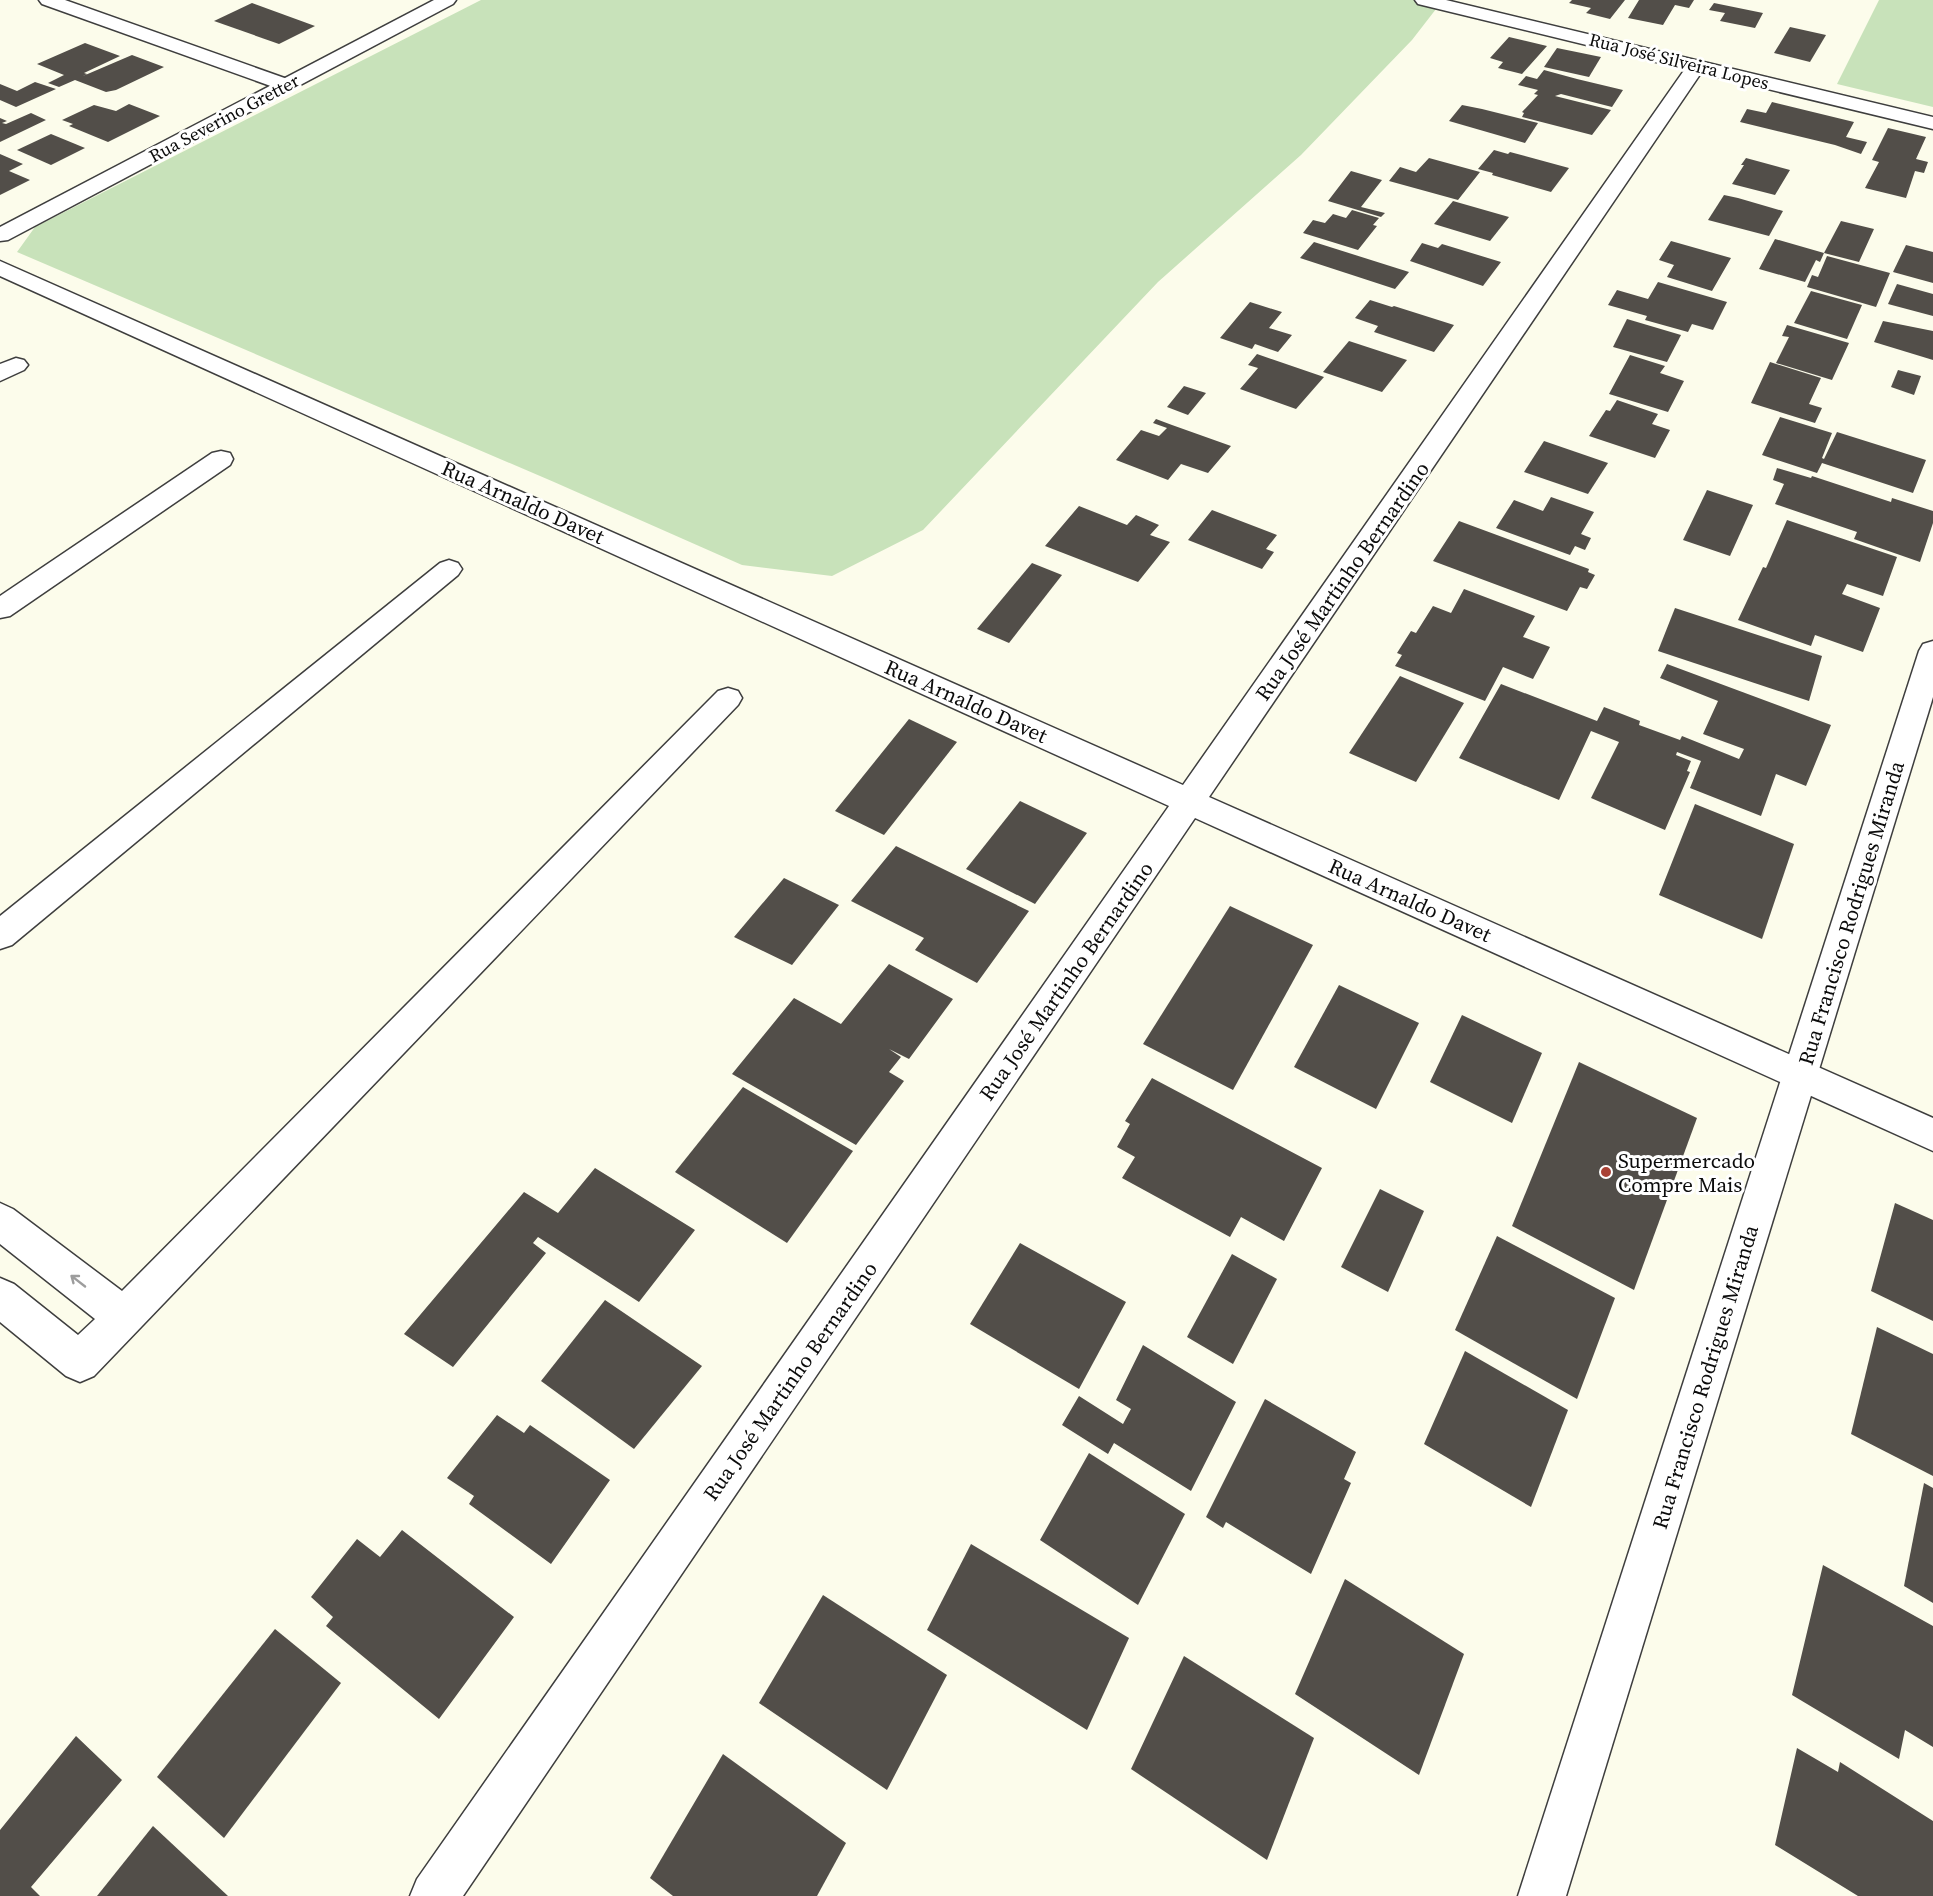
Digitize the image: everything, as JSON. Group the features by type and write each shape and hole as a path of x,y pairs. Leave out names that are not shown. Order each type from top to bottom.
{"street":[{"path":"48,0 286,85"},
{"name":"Rua Severino Gretter","path":"0,235 447,0"},
{"name":"Rua José Silveira Lopes","path":"1424,0 1933,123"},
{"name":"Rua José Martinho Bernardino","path":"434,1896 1697,65"},
{"name":"Rua Arnaldo Davet","path":"0,268 1933,1135"},
{"path":"0,609 221,459"},
{"path":"0,935 449,569"},
{"name":"Rua Francisco Rodrigues Miranda","path":"1542,1896 1933,651"},
{"path":"0,1297 80,1362 728,698"},
{"path":"0,1221 124,1317"}],"green space":[{"path":"481,0 1443,0 1412,40 1301,155 1158,282 923,530 832,576 742,565 17,252 35,227"},
{"path":"1879,0 1933,0 1933,107 1837,84"}],"building":[{"path":"1572,0 1625,0 1610,19 1586,13 1591,8 1569,3"},
{"path":"1639,0 1694,0 1689,8 1675,5 1663,25 1628,18"},
{"path":"252,3 315,26 279,44 214,21"},
{"path":"1714,3 1763,13 1755,28 1720,21 1725,13 1709,10"},
{"path":"1790,27 1826,35 1810,62 1774,53"},
{"path":"1509,37 1547,46 1522,74 1498,68 1503,62 1490,58"},
{"path":"85,43 120,56 84,73 87,74 83,76 132,55 164,67 116,90 106,92 75,80 59,87 48,83 64,75 37,64"},
{"path":"1557,48 1601,57 1589,77 1544,67"},
{"path":"1544,70 1623,90 1612,107 1561,94 1555,96 1611,110 1592,135 1522,117 1524,113 1522,112 1538,95 1534,94 1538,90 1518,85 1526,76 1537,79"},
{"path":"35,82 56,89 16,107 0,100 0,84 17,91"},
{"path":"1772,102 1854,122 1846,137 1867,142 1861,154 1835,145 1740,122 1747,109 1766,113"},
{"path":"129,104 160,116 108,142 69,126 73,124 62,120 94,105 116,111"},
{"path":"1462,105 1538,123 1525,143 1449,121"},
{"path":"31,113 46,120 0,142 0,118 7,121 2,123 6,124"},
{"path":"1888,128 1926,137 1916,159 1928,162 1924,173 1915,171 1906,198 1865,188 1879,162 1872,160"},
{"path":"51,134 85,148 51,165 17,150"},
{"path":"1494,150 1569,168 1551,192 1478,169"},
{"path":"0,154 23,164 9,171 30,180 0,195"},
{"path":"1429,158 1480,172 1458,200 1389,181 1400,167 1416,172"},
{"path":"1746,158 1790,170 1775,195 1732,184"},
{"path":"1351,171 1382,180 1361,207 1385,213 1381,217 1328,201"},
{"path":"1724,195 1783,211 1769,236 1708,220"},
{"path":"1453,201 1509,217 1490,241 1434,224"},
{"path":"1352,210 1379,218 1373,225 1377,226 1358,250 1303,233 1313,220 1325,223 1333,214 1346,218"},
{"path":"1841,221 1874,229 1859,262 1824,253"},
{"path":"1775,239 1824,253 1820,262 1816,260 1805,282 1759,269"},
{"path":"1671,241 1731,258 1712,291 1667,277 1674,265 1659,260"},
{"path":"1314,242 1409,272 1395,289 1300,258"},
{"path":"1422,243 1438,248 1442,244 1501,262 1483,286 1410,261"},
{"path":"1906,245 1933,252 1933,283 1893,272"},
{"path":"1827,256 1890,273 1876,307 1807,287 1812,275 1818,277"},
{"path":"1658,282 1727,302 1713,330 1692,324 1688,332 1645,320 1647,316 1608,305 1617,290 1648,299"},
{"path":"1897,284 1933,294 1933,316 1888,304"},
{"path":"1811,291 1862,305 1847,339 1794,323"},
{"path":"1370,300 1454,325 1434,352 1374,332 1378,326 1355,318"},
{"path":"1250,302 1282,312 1269,328 1292,335 1278,352 1255,344 1252,349 1220,338"},
{"path":"1627,319 1681,335 1667,362 1613,347"},
{"path":"1883,321 1933,331 1933,360 1874,342"},
{"path":"1787,325 1849,343 1832,380 1776,363 1789,337 1782,336"},
{"path":"1349,341 1407,360 1382,392 1323,372"},
{"path":"1257,354 1324,377 1296,409 1240,389 1258,368 1248,365"},
{"path":"1630,355 1665,366 1660,373 1684,381 1668,412 1609,394"},
{"path":"1770,362 1821,378 1809,404 1822,408 1815,423 1751,403"},
{"path":"1898,370 1921,376 1914,395 1891,387"},
{"path":"1184,386 1206,393 1188,415 1167,407"},
{"path":"1617,400 1658,414 1652,424 1670,430 1655,458 1589,436 1606,410 1610,411"},
{"path":"1780,417 1832,433 1822,458 1824,459 1837,432 1926,460 1913,493 1822,463 1817,473 1762,455"},
{"path":"1156,419 1231,446 1208,473 1181,464 1168,480 1116,460 1141,430 1159,436 1167,428 1153,423"},
{"path":"1544,441 1608,463 1588,494 1524,472"},
{"path":"1777,468 1811,478 1812,476 1891,502 1892,498 1933,511 1933,523 1920,562 1854,539 1857,532 1775,504 1784,484 1773,480"},
{"path":"1707,490 1753,505 1730,556 1683,540"},
{"path":"1551,497 1594,512 1581,534 1591,538 1585,550 1575,546 1570,555 1496,528 1514,500 1543,511"},
{"path":"1079,506 1127,525 1136,515 1159,525 1150,535 1170,542 1138,582 1045,546"},
{"path":"1212,510 1277,535 1266,549 1274,552 1262,569 1188,540"},
{"path":"1787,520 1897,557 1883,596 1847,584 1842,594 1880,608 1863,652 1815,635 1811,646 1738,620 1763,567 1766,568"},
{"path":"1459,521 1589,569 1588,572 1595,575 1587,589 1580,587 1567,611 1433,561"},
{"path":"1032,563 1062,575 1009,643 977,629"},
{"path":"1464,589 1535,616 1523,637 1550,647 1533,679 1503,667 1485,701 1395,666 1402,655 1397,653 1411,631 1416,633 1433,606 1451,613"},
{"path":"1675,608 1822,656 1809,701 1658,651"},
{"path":"1667,664 1831,725 1806,786 1776,774 1761,816 1690,788 1701,761 1677,752 1676,755 1691,761 1687,771 1690,772 1665,830 1591,798 1619,742 1591,731 1559,800 1459,758 1501,684 1597,721 1604,707 1640,721 1639,725 1680,740 1682,736 1739,759 1744,749 1703,734 1718,701 1660,678"},
{"path":"1400,676 1464,703 1416,782 1349,753"},
{"path":"909,719 957,742 884,835 835,811"},
{"path":"1020,801 1087,833 1035,904 966,869"},
{"path":"1695,804 1794,844 1762,939 1659,895"},
{"path":"896,846 1029,911 977,983 915,950 924,938 851,901"},
{"path":"784,878 839,905 792,965 734,937"},
{"path":"1230,906 1313,945 1233,1090 1143,1044"},
{"path":"889,964 953,999 909,1059 889,1049 901,1057 889,1072 904,1081 856,1145 732,1074 794,998 841,1024"},
{"path":"1339,985 1419,1023 1376,1109 1294,1067"},
{"path":"1462,1015 1542,1053 1512,1123 1430,1082"},
{"name":"Supermercado Compre Mais","path":"1579,1062 1697,1118 1634,1290 1512,1226"},
{"path":"1152,1078 1322,1168 1284,1241 1241,1217 1230,1237 1122,1178 1135,1157 1117,1147 1130,1124 1125,1121"},
{"path":"743,1087 853,1151 787,1243 675,1172"},
{"path":"595,1168 695,1230 639,1302 538,1237 533,1243 546,1253 453,1367 404,1334 524,1192 558,1213"},
{"path":"1380,1189 1424,1211 1388,1292 1341,1267"},
{"path":"1895,1203 1933,1220 1933,1321 1871,1291"},
{"path":"1497,1236 1615,1298 1577,1399 1455,1330"},
{"path":"1020,1243 1126,1302 1079,1389 970,1324"},
{"path":"1232,1254 1277,1279 1233,1364 1187,1337"},
{"path":"605,1300 702,1366 634,1449 541,1381"},
{"path":"1877,1327 1933,1354 1933,1476 1851,1434"},
{"path":"1143,1345 1236,1402 1191,1491 1114,1443 1108,1454 1062,1425 1079,1396 1123,1424 1131,1409 1116,1400"},
{"path":"1465,1351 1568,1410 1531,1507 1424,1444"},
{"path":"1265,1399 1356,1452 1344,1479 1351,1483 1311,1574 1226,1522 1223,1528 1206,1517"},
{"path":"497,1415 524,1433 530,1425 610,1480 551,1564 469,1504 474,1496 447,1478"},
{"path":"1089,1453 1185,1514 1138,1605 1040,1540"},
{"path":"1924,1483 1933,1488 1933,1603 1904,1586"},
{"path":"402,1530 514,1617 439,1719 326,1626 333,1617 311,1597 357,1539 380,1557"},
{"path":"971,1544 1129,1638 1087,1730 927,1630"},
{"path":"1823,1565 1933,1626 1933,1747 1905,1730 1899,1759 1792,1695"},
{"path":"1345,1579 1464,1654 1419,1775 1295,1694"},
{"path":"823,1595 947,1675 887,1790 759,1703"},
{"path":"275,1629 341,1683 224,1838 157,1777"},
{"path":"1184,1656 1314,1738 1267,1860 1131,1769"},
{"path":"76,1736 122,1780 31,1887 40,1896 0,1896 0,1830"},
{"path":"1797,1748 1838,1772 1840,1762 1933,1821 1933,1896 1858,1896 1775,1845"},
{"path":"723,1754 846,1843 817,1896 673,1896 650,1878"},
{"path":"153,1826 228,1896 97,1896"}],"place":[{"name":"Supermercado Compre Mais","path":"1606,1172"}]}
